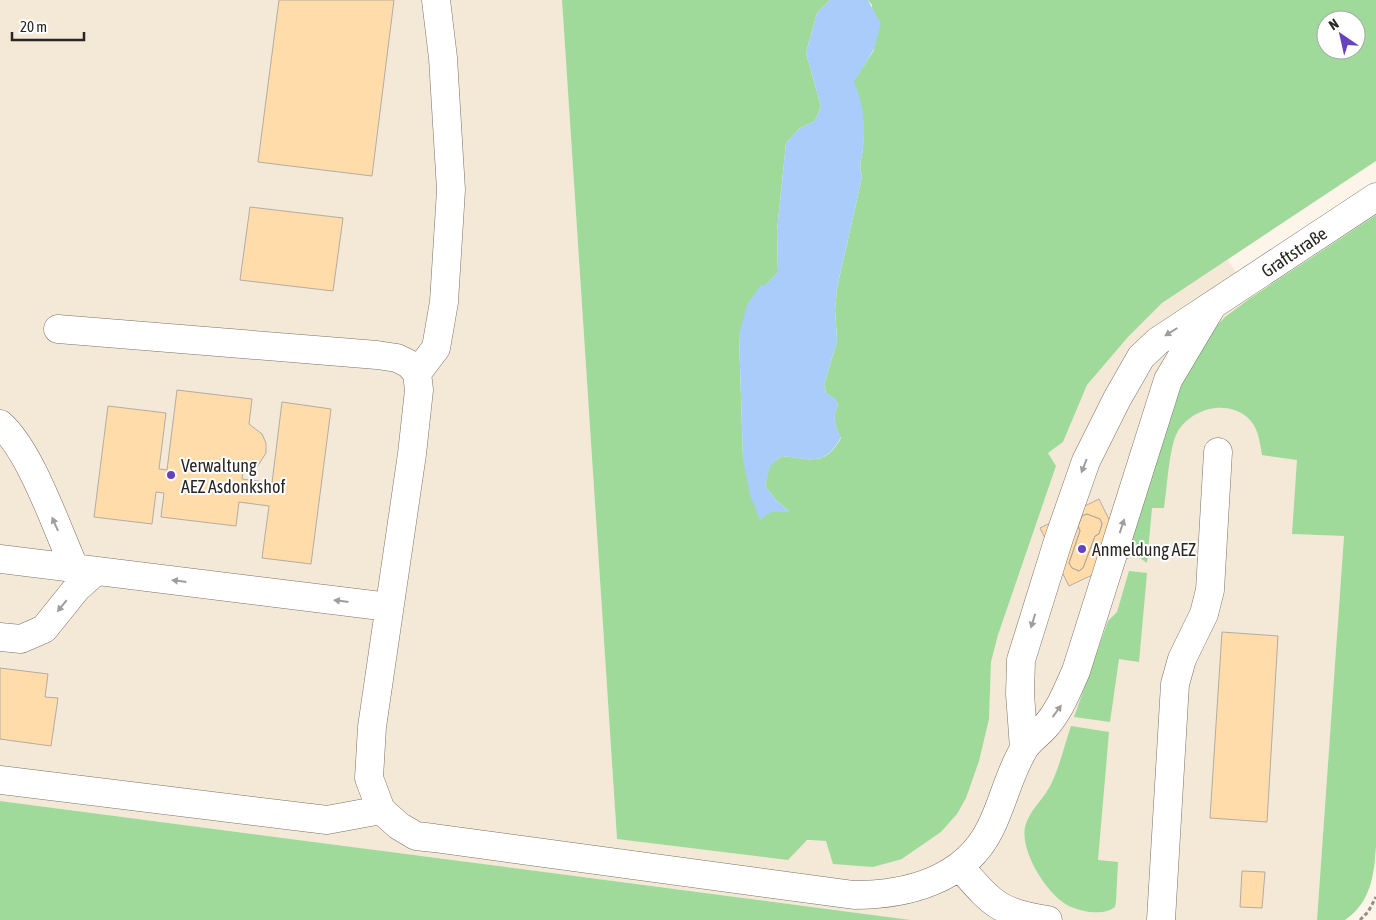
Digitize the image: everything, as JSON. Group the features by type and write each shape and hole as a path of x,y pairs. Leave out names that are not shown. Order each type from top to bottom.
{"street":[{"path":"417,373 436,348 444,302 451,190 444,58 436,0"},
{"name":"Graftstraße","path":"1024,748 1020,694 1021,660 1058,538 1086,461 1117,399 1141,357 1158,340 1376,197"},
{"path":"58,329 377,355 397,358 409,364 417,373 419,390 412,454 372,727 369,778 381,810 398,826 416,836 854,895 877,895 906,890 932,882 960,866 971,857 990,830 1024,748 1044,728 1061,706 1079,661 1168,380 1212,306"},
{"path":"0,424 15,439 85,570"},
{"path":"1161,920 1176,684 1182,659 1204,614 1210,590 1218,452"},
{"path":"0,559 389,607"},
{"path":"0,637 21,638 44,629 77,588 85,570"},
{"path":"0,780 327,820 381,810"},
{"path":"960,866 1001,908 1022,916 1048,920"}],"path":[{"path":"1360,920 1368,912 1376,897"}],"shaded area":[{"path":"0,0 562,0 617,839 826,841 903,859 941,832 957,814 989,719 991,662 998,635 1056,466 1048,453 1063,442 1087,385 1128,337 1162,303 1227,259 1284,342 1309,358 1293,534 1344,536 1317,920 911,920 0,801"}],"green space":[{"path":"562,0 830,0 817,13 806,53 821,106 815,121 800,128 786,143 777,231 778,272 767,284 739,335 743,459 771,512 789,511 776,500 765,486 769,466 782,456 809,459 823,457 835,447 841,438 835,422 838,405 835,399 826,393 824,385 837,341 835,310 837,288 862,177 860,165 864,130 861,106 853,82 874,50 872,5 868,0 1376,0 1376,161 1162,303 1128,337 1087,385 1063,442 1048,453 1056,466 998,635 991,662 989,719 979,761 966,798 957,814 941,832 902,859 873,867 833,864 826,841 807,840 788,860 617,839"},
{"path":"1376,215 1376,846 1370,888 1361,905 1345,920 1317,920 1344,536 1292,534 1297,460 1262,455 1258,434 1251,421 1238,412 1219,408 1209,409 1190,418 1177,433 1170,458 1164,508 1152,508 1147,563 1129,550 1156,458 1186,368 1205,338 1225,317 1252,297"},
{"path":"1129,571 1147,573 1139,662 1119,659 1110,722 1074,717 1108,621 1117,612"},
{"path":"1071,726 1109,732 1098,860 1118,862 1115,907 1105,912 1087,912 1062,902 1045,884 1031,861 1027,849 1025,827 1027,821 1056,774"},
{"path":"0,801 911,920 0,920"}],"water":[{"path":"830,0 868,0 881,24 874,49 854,82 862,106 864,122 863,152 860,165 862,177 837,288 835,310 837,341 824,385 826,393 836,399 838,406 835,422 841,437 835,447 823,457 809,459 782,456 770,466 765,486 776,500 790,512 771,512 760,520 750,495 743,459 739,335 747,305 760,286 767,284 778,272 777,231 786,143 800,128 815,121 821,106 806,53 817,13"}],"building":[{"path":"279,0 394,0 372,176 258,162"},
{"path":"250,207 343,218 333,291 240,280"},
{"name":"Verwaltung AEZ Asdonkshof","path":"177,390 252,399 249,424 262,434 266,443 266,453 257,467 243,471 242,479 272,483 282,402 331,409 311,564 262,558 269,506 239,502 236,526 161,517 164,493 156,492 152,524 94,517 108,406 166,413 159,469 167,470"},
{"path":"1099,499 1128,558 1069,586 1040,528","holes":["1087,514 1100,519 1102,524 1099,534 1095,536 1083,568 1079,571 1072,568 1069,563 1080,531 1078,526 1082,516"]},
{"name":"Anmeldung AEZ","path":"1087,514 1100,519 1102,524 1099,534 1095,536 1083,568 1079,571 1072,568 1069,563 1080,531 1078,526 1082,516"},
{"path":"1222,632 1278,636 1267,822 1210,818"},
{"path":"0,668 48,674 45,697 58,698 51,746 0,739"},
{"path":"1242,871 1265,872 1262,908 1240,907"}],"place":[{"name":"Verwaltung AEZ Asdonkshof","path":"171,475"},
{"name":"Anmeldung AEZ","path":"1082,549"}]}
